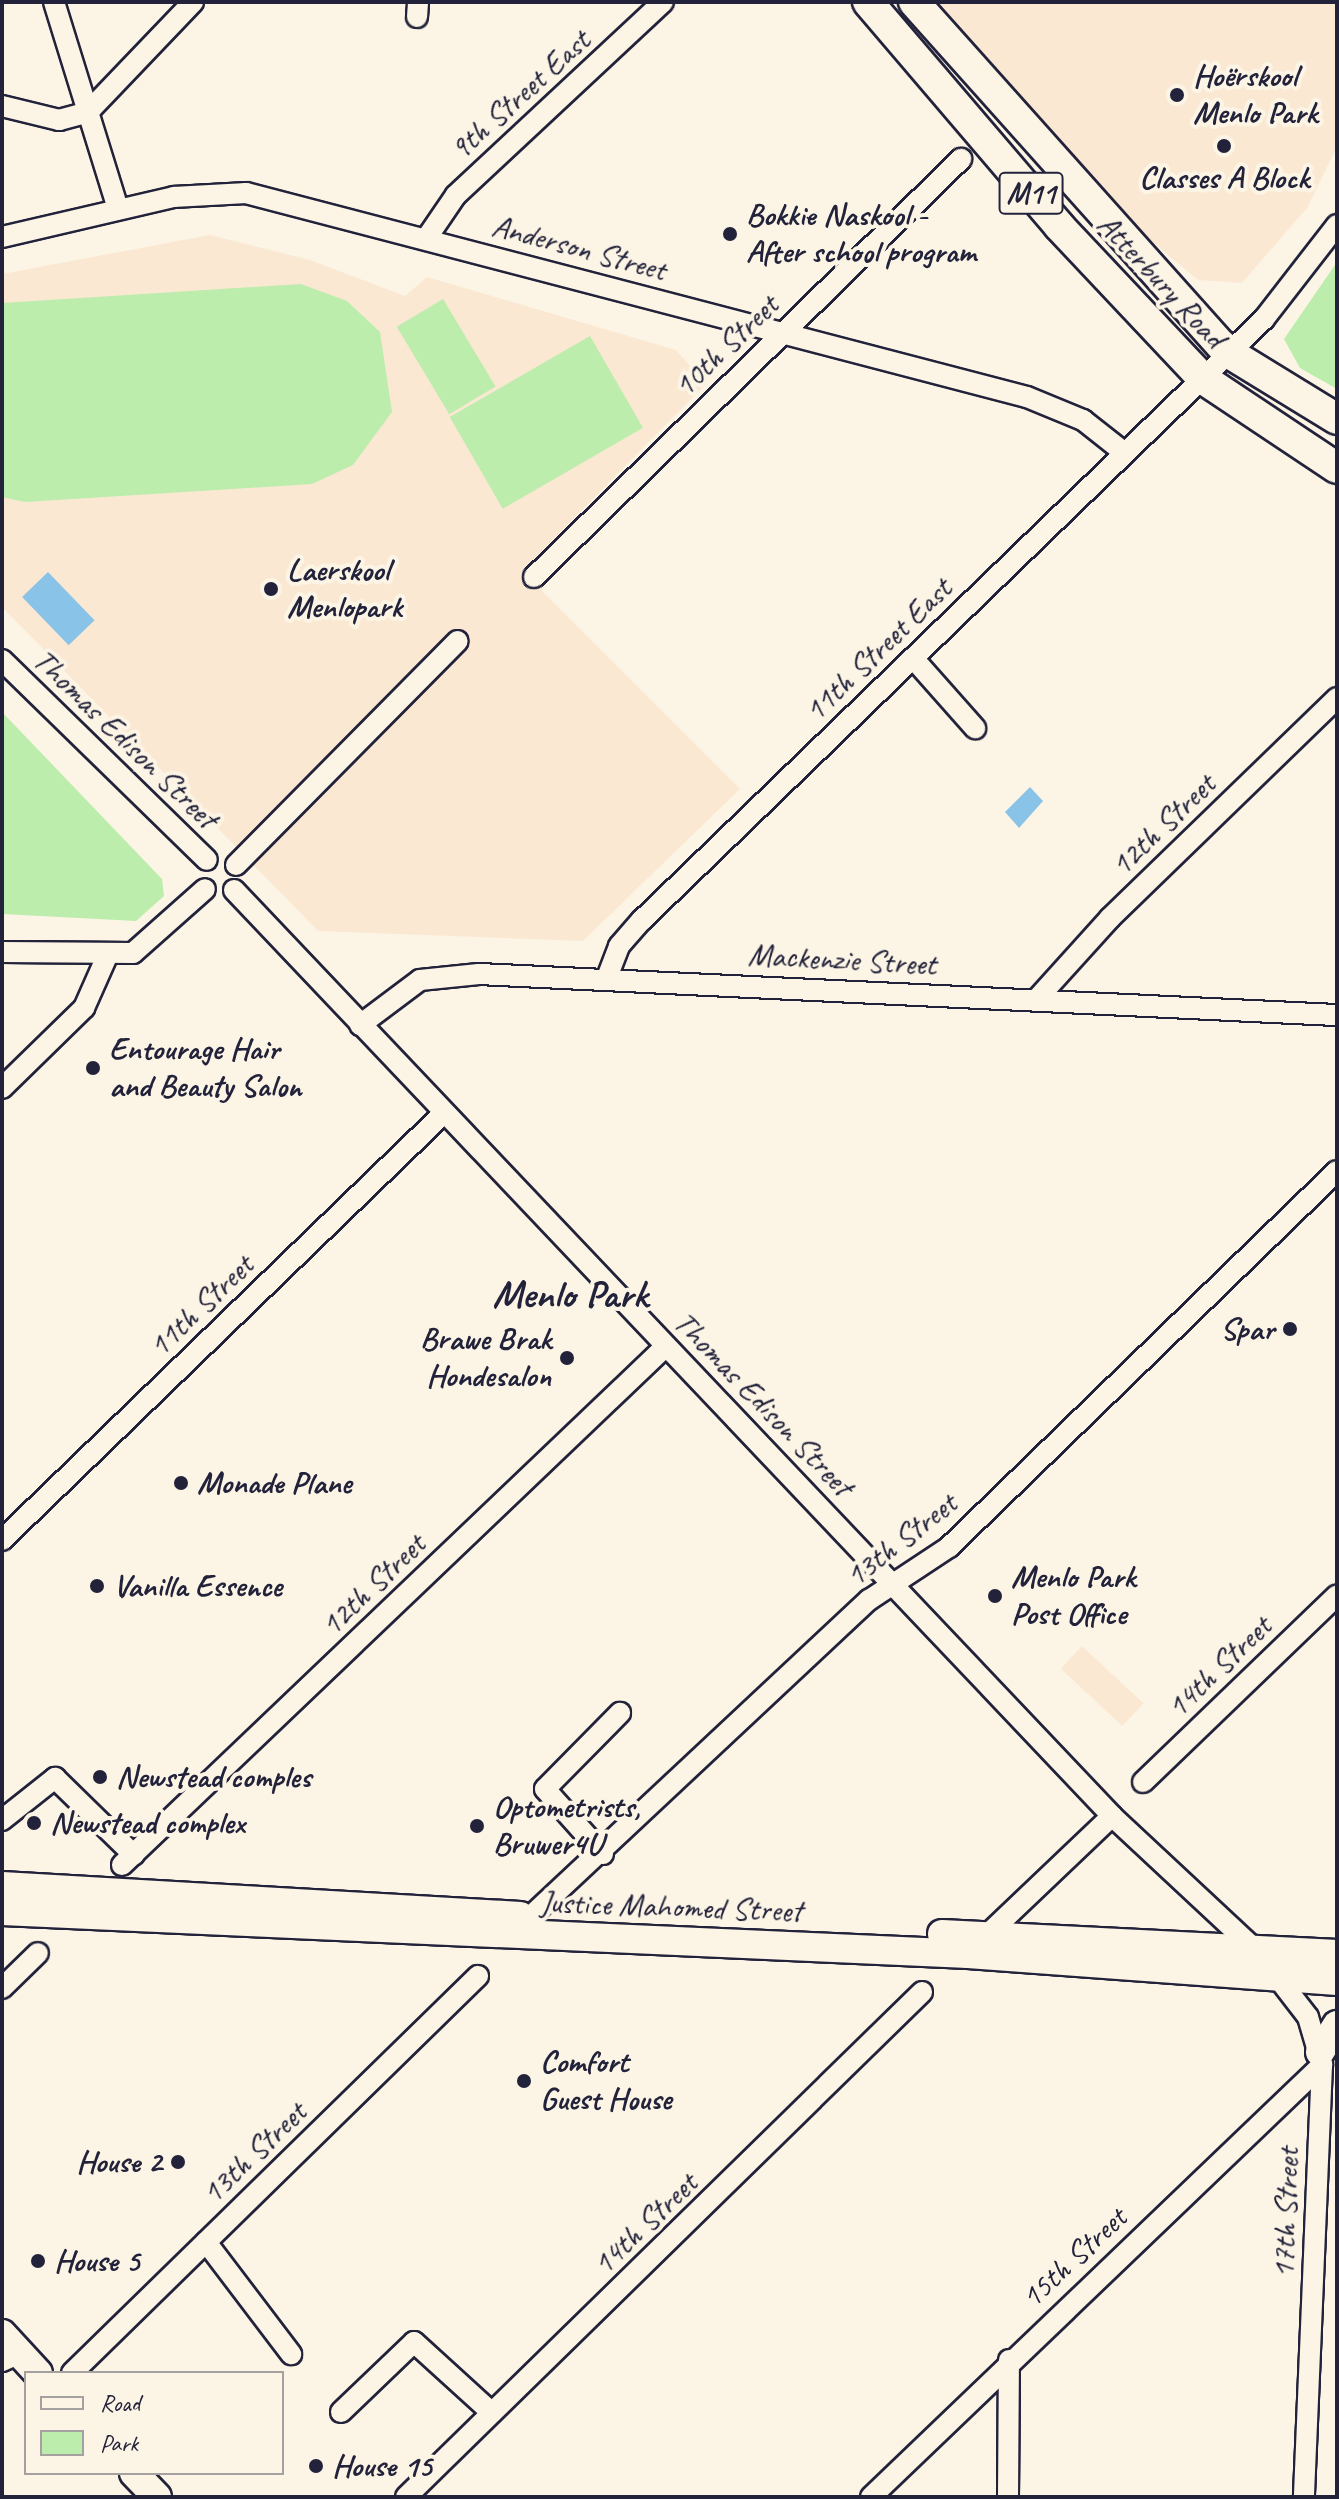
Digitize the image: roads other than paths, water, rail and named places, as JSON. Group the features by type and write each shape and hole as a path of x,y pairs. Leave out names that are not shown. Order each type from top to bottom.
{"main road":[{"name":"Atterbury Road","path":"868,2 1059,226 1202,378 1337,468"},
{"name":"Atterbury Road","path":"914,2 1226,351 1337,419"},
{"name":"Justice Mahomed Street","path":"2,1886 531,1916 1337,1954"},
{"name":"Justice Mahomed Street","path":"2,1911 968,1954 1337,1981"},
{"path":"1321,2058 1337,2025"},
{"path":"136,2475 157,2497"}],"street":[{"path":"54,2 118,209"},
{"path":"2,106 59,120 88,112 193,2"},
{"name":"9th Street East","path":"426,239 456,195 663,2"},
{"name":"10th Street","path":"534,577 961,159"},
{"name":"Anderson Street","path":"2,237 190,194 246,193 1041,402 1083,420 1125,453"},
{"name":"11th Street East","path":"608,975 619,946 642,920 1202,378 1226,351 1264,319 1337,225"},
{"path":"205,889 222,895 234,890 236,865 458,641"},
{"path":"913,658 975,728"},
{"name":"Thomas Edison Street","path":"2,660 207,860"},
{"name":"12th Street","path":"1036,1000 1100,928 1337,698"},
{"path":"205,889 200,871 207,860 226,857 236,865"},
{"path":"2,952 107,956 142,948 205,889"},
{"name":"Thomas Edison Street","path":"234,890 442,1115 896,1583 1112,1816 1257,1951"},
{"path":"2,1088 84,1008 107,956"},
{"name":"Mackenzie Street","path":"360,1025 398,991 431,977 608,975 1337,1015"},
{"name":"11th Street","path":"2,1540 442,1115"},
{"name":"13th Street","path":"531,1916 603,1854 869,1600 949,1547 1337,1171"},
{"name":"12th Street","path":"2,1820 55,1778 128,1860 665,1347"},
{"name":"14th Street","path":"1143,1782 1337,1595"},
{"path":"603,1854 545,1789 620,1713"},
{"path":"986,1936 1112,1816"},
{"name":"17th Street","path":"1257,1951 1308,2017 1321,2058 1304,2497"},
{"path":"2,1988 38,1953"},
{"name":"13th Street","path":"74,2371 478,1976"},
{"name":"14th Street","path":"406,2497 922,1992"},
{"name":"15th Street","path":"871,2497 1321,2058"},
{"path":"206,2242 291,2354"},
{"path":"341,2412 414,2342 492,2413"},
{"path":"1008,2497 1009,2360"}],"water":[{"path":"48,572 95,620 69,645 22,597"},
{"path":"1030,787 1043,801 1019,828 1005,812"}],"place":[{"name":"Hoërskool Menlo Park","path":"1177,95"},
{"name":"Classes A Block","path":"1224,146"},
{"name":"Bokkie Naskool - After school program","path":"730,234"},
{"name":"Laerskool Menlopark","path":"271,589"},
{"name":"Entourage Hair and Beauty Salon","path":"93,1068"},
{"name":"Spar","path":"1290,1329"},
{"name":"Brawe Brak Hondesalon","path":"567,1358"},
{"name":"Monade Plane","path":"181,1483"},
{"name":"Vanilla Essence","path":"97,1586"},
{"name":"Menlo Park Post Office","path":"995,1596"},
{"name":"Newstead comples","path":"100,1777"},
{"name":"Newstead complex","path":"34,1823"},
{"name":"Optometrists, Bruwer4U","path":"477,1826"},
{"name":"Comfort Guest House","path":"524,2081"},
{"name":"House 2","path":"178,2162"},
{"name":"House 5","path":"38,2261"},
{"name":"House 15","path":"316,2466"}],"district":[{"name":"Menlo Park","path":"570,1294"}]}
